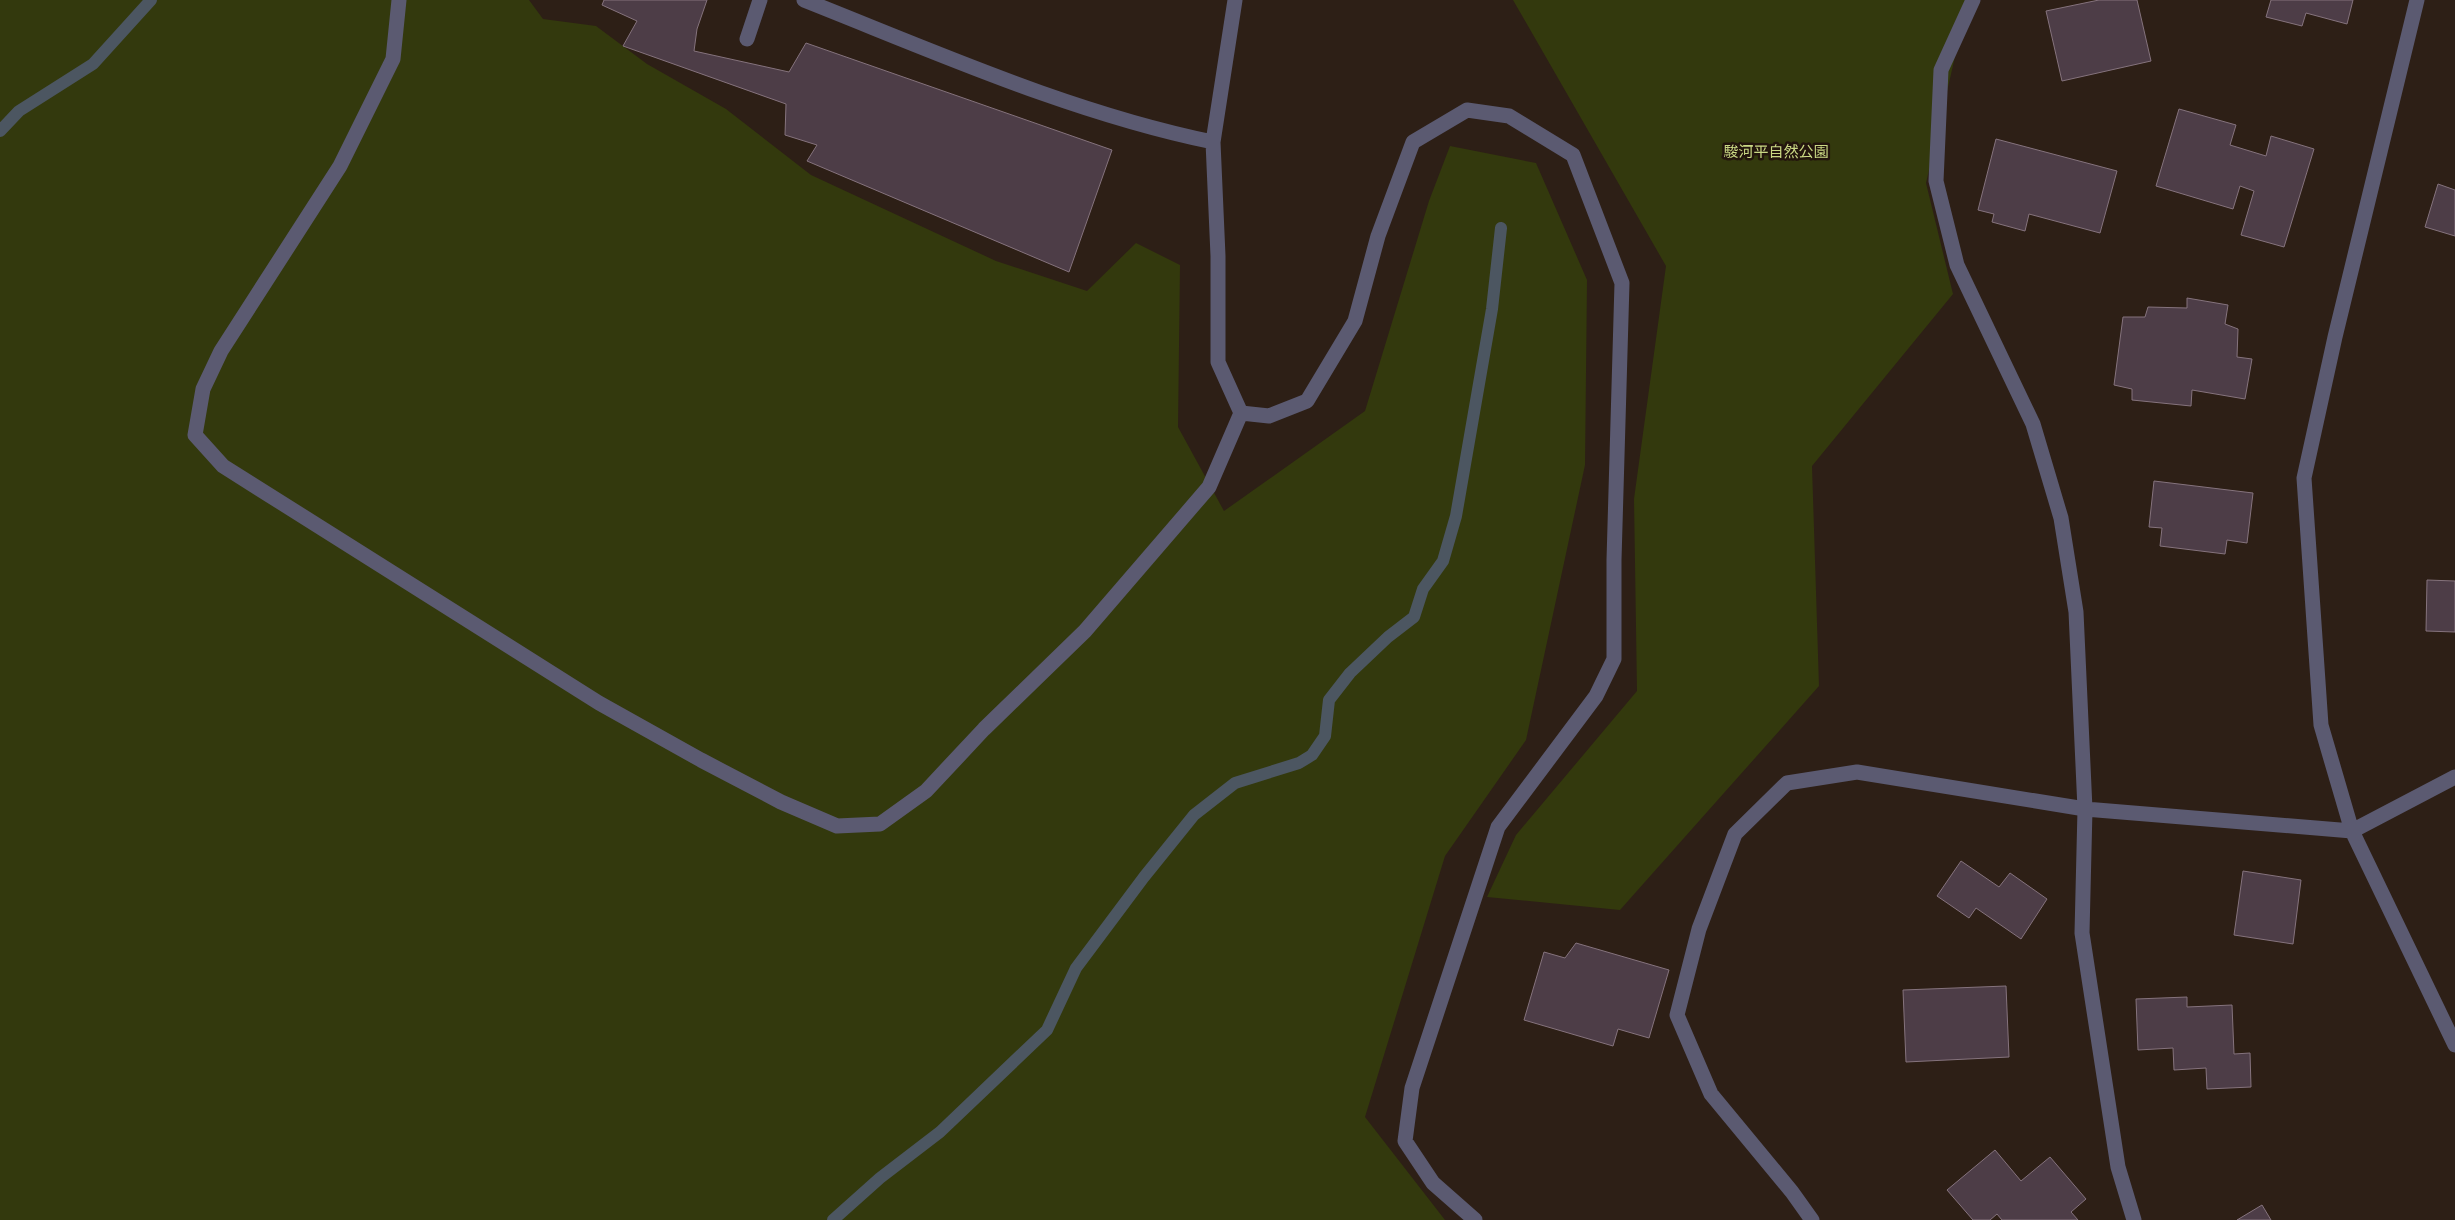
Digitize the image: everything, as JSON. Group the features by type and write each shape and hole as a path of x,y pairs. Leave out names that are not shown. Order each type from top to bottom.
{"street":[{"path":"399,0 393,59 340,166 221,352 203,389 195,435 223,466 353,550 599,703 781,802 837,826 880,824 926,791 984,729 1085,631 1209,487 1241,413 1218,362 1218,256 1213,142 1235,0"},
{"path":"747,39 760,0"},
{"path":"804,0 1038,92 1166,132 1213,142"},
{"path":"1973,0 1941,70 1936,181 1957,265 2033,424 2061,518 2076,612 2085,809 2082,933 2118,1167 2134,1220"},
{"path":"2417,0 2337,327 2304,478 2321,725 2352,831 2455,1045"},
{"path":"1241,413 1269,416 1308,401 1355,321 1378,236 1413,142 1467,110 1509,116 1573,156 1622,284 1614,560 1614,659 1596,696 1498,826 1412,1088 1405,1141 1433,1183 1475,1220"},
{"path":"1812,1220 1711,1094 1677,1015 1699,929 1736,834 1787,782 1857,772 2085,809 2352,831 2455,778"}],"green space":[{"path":"0,0 529,0 543,19 596,26 647,64 726,109 811,175 996,261 1087,291 1136,243 1180,265 1178,427 1224,511 1365,411 1429,201 1450,146 1536,163 1587,280 1585,465 1526,740 1445,856 1365,1117 1445,1220 0,1220"},
{"name":"駿河平自然公園","path":"1513,0 1968,0 1926,183 1953,294 1812,466 1819,686 1620,910 1487,897 1516,835 1637,691 1634,499 1666,266"}],"building":[{"path":"604,0 707,0 697,29 694,51 789,72 806,43 1112,150 1069,272 807,161 817,145 785,135 786,104 623,46 637,21 602,5"},
{"path":"2099,0 2137,0 2151,61 2062,81 2046,11"},
{"path":"2271,0 2353,0 2347,24 2306,13 2302,26 2266,17"},
{"path":"2179,109 2236,125 2230,145 2266,156 2271,136 2314,149 2284,247 2241,235 2254,191 2240,186 2233,209 2156,186"},
{"path":"1996,139 2117,171 2100,233 2029,214 2025,231 1992,222 1994,214 1978,210"},
{"path":"2438,184 2455,190 2455,236 2425,227"},
{"path":"2187,298 2228,305 2225,324 2238,329 2237,357 2252,359 2245,399 2192,390 2191,406 2132,400 2132,389 2114,385 2123,317 2145,317 2148,307 2187,308"},
{"path":"2154,481 2253,493 2247,543 2227,540 2225,554 2160,546 2162,528 2149,527"},
{"path":"2427,580 2455,581 2455,632 2426,631"},
{"path":"1961,861 1999,887 2010,873 2047,899 2021,939 1976,908 1969,918 1937,896"},
{"path":"2243,871 2301,880 2293,944 2234,935"},
{"path":"1576,943 1669,970 1649,1038 1618,1029 1613,1046 1524,1020 1544,952 1565,958"},
{"path":"2006,986 2009,1057 1906,1062 1903,990"},
{"path":"2187,997 2187,1007 2232,1005 2234,1054 2250,1053 2251,1087 2207,1089 2206,1068 2174,1070 2173,1048 2138,1050 2136,999"},
{"path":"1995,1150 2021,1181 2050,1157 2086,1199 2071,1212 2078,1220 2002,1220 1997,1214 1990,1220 1973,1220 1947,1190"},
{"path":"2262,1205 2271,1220 2237,1220"}],"waterway":[{"path":"0,131 19,111 93,64 151,0"},
{"path":"833,1220 880,1178 940,1132 1047,1030 1076,968 1144,877 1194,815 1235,783 1299,763 1312,755 1325,736 1329,700 1350,673 1388,637 1414,617 1423,589 1443,561 1456,516 1492,309 1501,228"}]}
